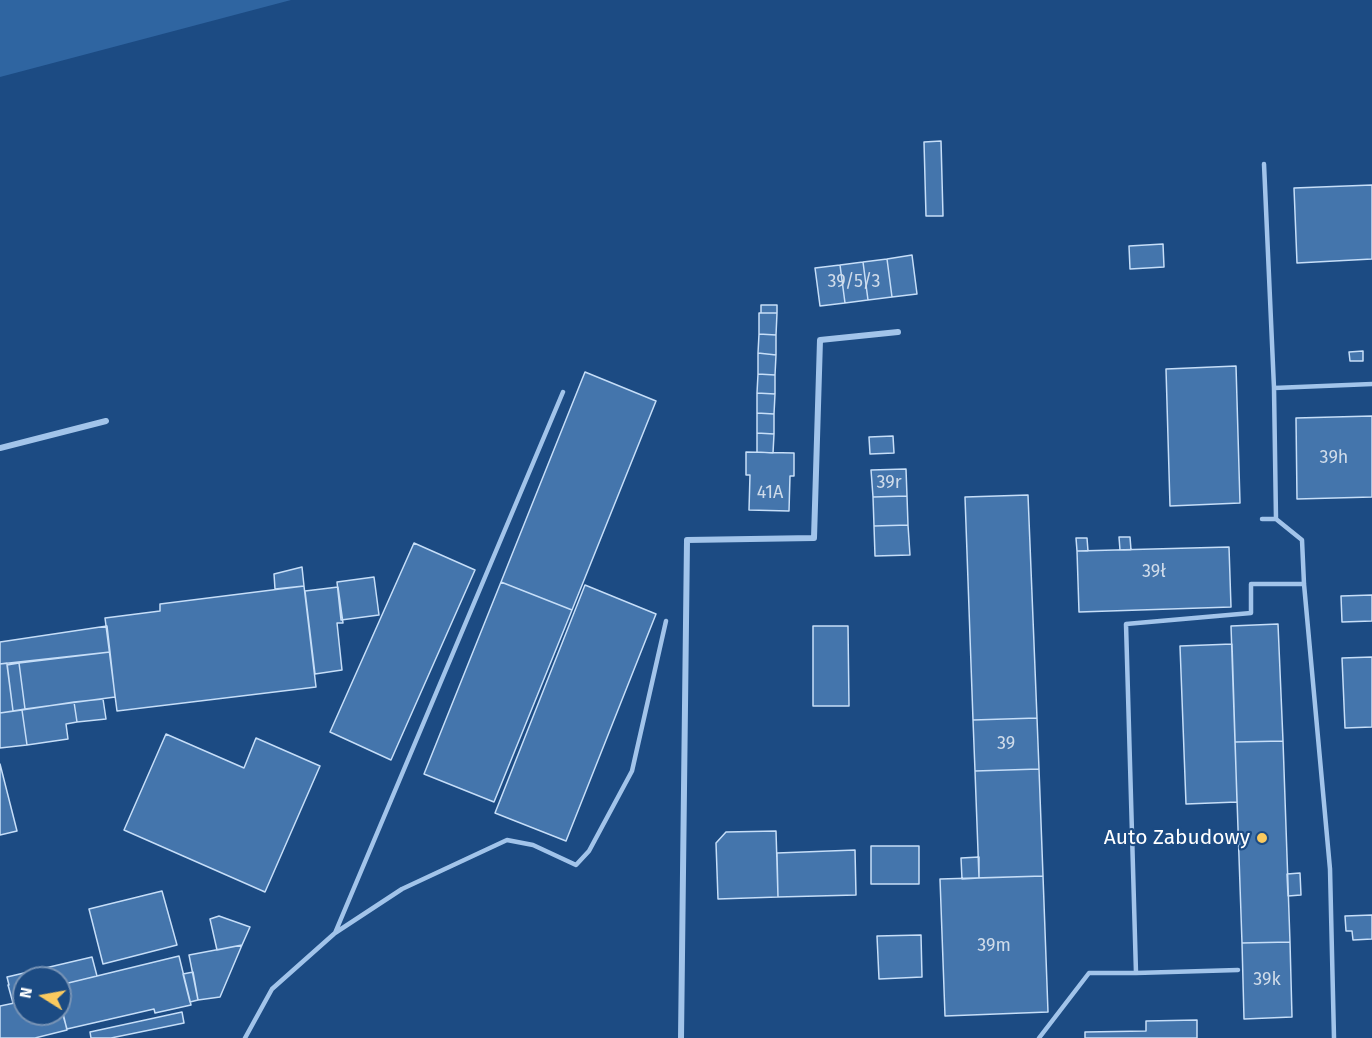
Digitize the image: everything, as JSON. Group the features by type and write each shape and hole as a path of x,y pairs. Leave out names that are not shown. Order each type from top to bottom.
{"street":[{"path":"681,1038 687,540 814,538 820,340 898,332"},
{"path":"0,448 106,421"}],"lane":[{"path":"1264,164 1274,388 1276,519"},
{"path":"1274,388 1372,384"},
{"path":"335,933 563,392"},
{"path":"1262,519 1276,519 1302,540 1330,869 1334,1038"},
{"path":"1136,973 1126,624 1251,613 1251,584 1304,584"},
{"path":"245,1038 272,989 335,933 402,889 507,840 533,845 576,865 589,851 632,771 666,621"},
{"path":"1039,1038 1089,973 1238,970"}],"shaded area":[{"path":"0,0 291,0 0,77"}],"building":[{"path":"941,141 943,216 926,216 924,142"},
{"path":"1372,185 1372,259 1297,263 1294,188"},
{"path":"1163,244 1164,267 1130,269 1129,246"},
{"path":"912,255 917,294 892,297 887,259"},
{"path":"887,259 892,297 868,300 863,262"},
{"path":"863,262 868,300 845,303 840,265"},
{"path":"840,265 845,303 820,306 815,268"},
{"path":"761,305 777,305 777,313 761,313"},
{"path":"759,313 777,313 776,335 759,334"},
{"path":"759,334 776,335 776,355 758,353"},
{"path":"1363,351 1363,361 1350,361 1349,352"},
{"path":"758,353 776,355 775,375 758,374"},
{"path":"1236,366 1240,503 1170,506 1166,369"},
{"path":"585,372 656,401 572,610 501,582"},
{"path":"758,374 775,375 775,394 757,393"},
{"path":"757,393 775,394 774,414 757,413"},
{"path":"757,413 774,414 774,434 757,433"},
{"path":"1372,416 1372,497 1297,499 1296,418"},
{"path":"757,433 774,434 773,453 757,452"},
{"path":"893,436 894,453 870,454 869,437"},
{"path":"746,452 794,453 794,476 790,476 789,511 749,510 750,475 746,475"},
{"path":"906,469 907,496 873,497 871,470"},
{"path":"1028,495 1037,718 973,720 965,497"},
{"path":"907,496 908,525 874,526 873,497"},
{"path":"908,525 910,555 875,556 874,526"},
{"path":"1119,537 1130,537 1131,550 1120,550"},
{"path":"1076,538 1087,538 1088,551 1077,551"},
{"path":"414,543 475,570 391,760 330,732"},
{"path":"1229,547 1231,607 1079,612 1077,551"},
{"path":"302,567 304,586 275,589 274,574"},
{"path":"374,577 379,615 341,620 337,582"},
{"path":"501,582 572,610 494,802 424,774"},
{"path":"585,585 656,614 566,841 495,813"},
{"path":"304,586 316,687 117,711 105,618 160,611 160,604"},
{"path":"338,587 343,623 337,623 342,670 315,674 305,591"},
{"path":"1372,595 1372,621 1342,622 1341,596"},
{"path":"1278,624 1283,741 1235,742 1231,626"},
{"path":"107,626 110,652 0,664 0,642"},
{"path":"813,626 848,626 849,706 813,706"},
{"path":"1232,644 1237,802 1186,804 1180,646"},
{"path":"110,652 115,697 25,709 19,663"},
{"path":"1372,657 1372,727 1345,728 1342,658"},
{"path":"7,663 13,711 0,713 0,664"},
{"path":"19,663 25,709 13,711 7,665"},
{"path":"103,699 106,719 77,722 74,702"},
{"path":"74,702 77,722 66,724 68,739 27,745 22,710"},
{"path":"22,710 27,745 0,748 0,713"},
{"path":"1037,718 1039,769 975,771 973,720"},
{"path":"166,734 244,768 256,738 320,766 265,892 124,830"},
{"name":"Auto Zabudowy","path":"1283,741 1290,942 1242,943 1235,742"},
{"path":"0,764 17,831 0,835"},
{"path":"1039,769 1043,876 979,878 975,771"},
{"path":"776,831 778,897 718,899 716,843 726,832"},
{"path":"871,846 919,846 919,884 871,884"},
{"path":"855,850 856,895 778,897 777,853"},
{"path":"979,857 979,878 962,879 961,858"},
{"path":"1300,873 1301,895 1288,896 1287,874"},
{"path":"1043,876 1048,1012 945,1016 940,879"},
{"path":"162,891 177,945 103,964 89,909"},
{"path":"1372,915 1372,939 1353,940 1352,931 1346,931 1345,916"},
{"path":"219,916 250,927 242,945 217,950 210,919"},
{"path":"921,935 922,977 879,979 877,936"},
{"path":"1290,942 1292,1017 1244,1019 1242,943"},
{"path":"242,945 220,997 198,1000 189,955"},
{"path":"179,956 191,1005 155,1013 154,1009 67,1029 66,1026 72,1026 72,982"},
{"path":"92,957 97,976 72,982 72,966 54,966"},
{"path":"193,972 198,1000 190,1002 183,974"},
{"path":"12,976 12,999 8,985 7,977"},
{"path":"12,1004 12,1026 66,1026 67,1030 35,1038 0,1038 0,1006"},
{"path":"182,1012 184,1023 111,1038 91,1038 90,1032"},
{"path":"1197,1020 1197,1038 1085,1038 1085,1032 1146,1031 1146,1021"}],"place":[{"name":"Auto Zabudowy","path":"1262,838"}]}
